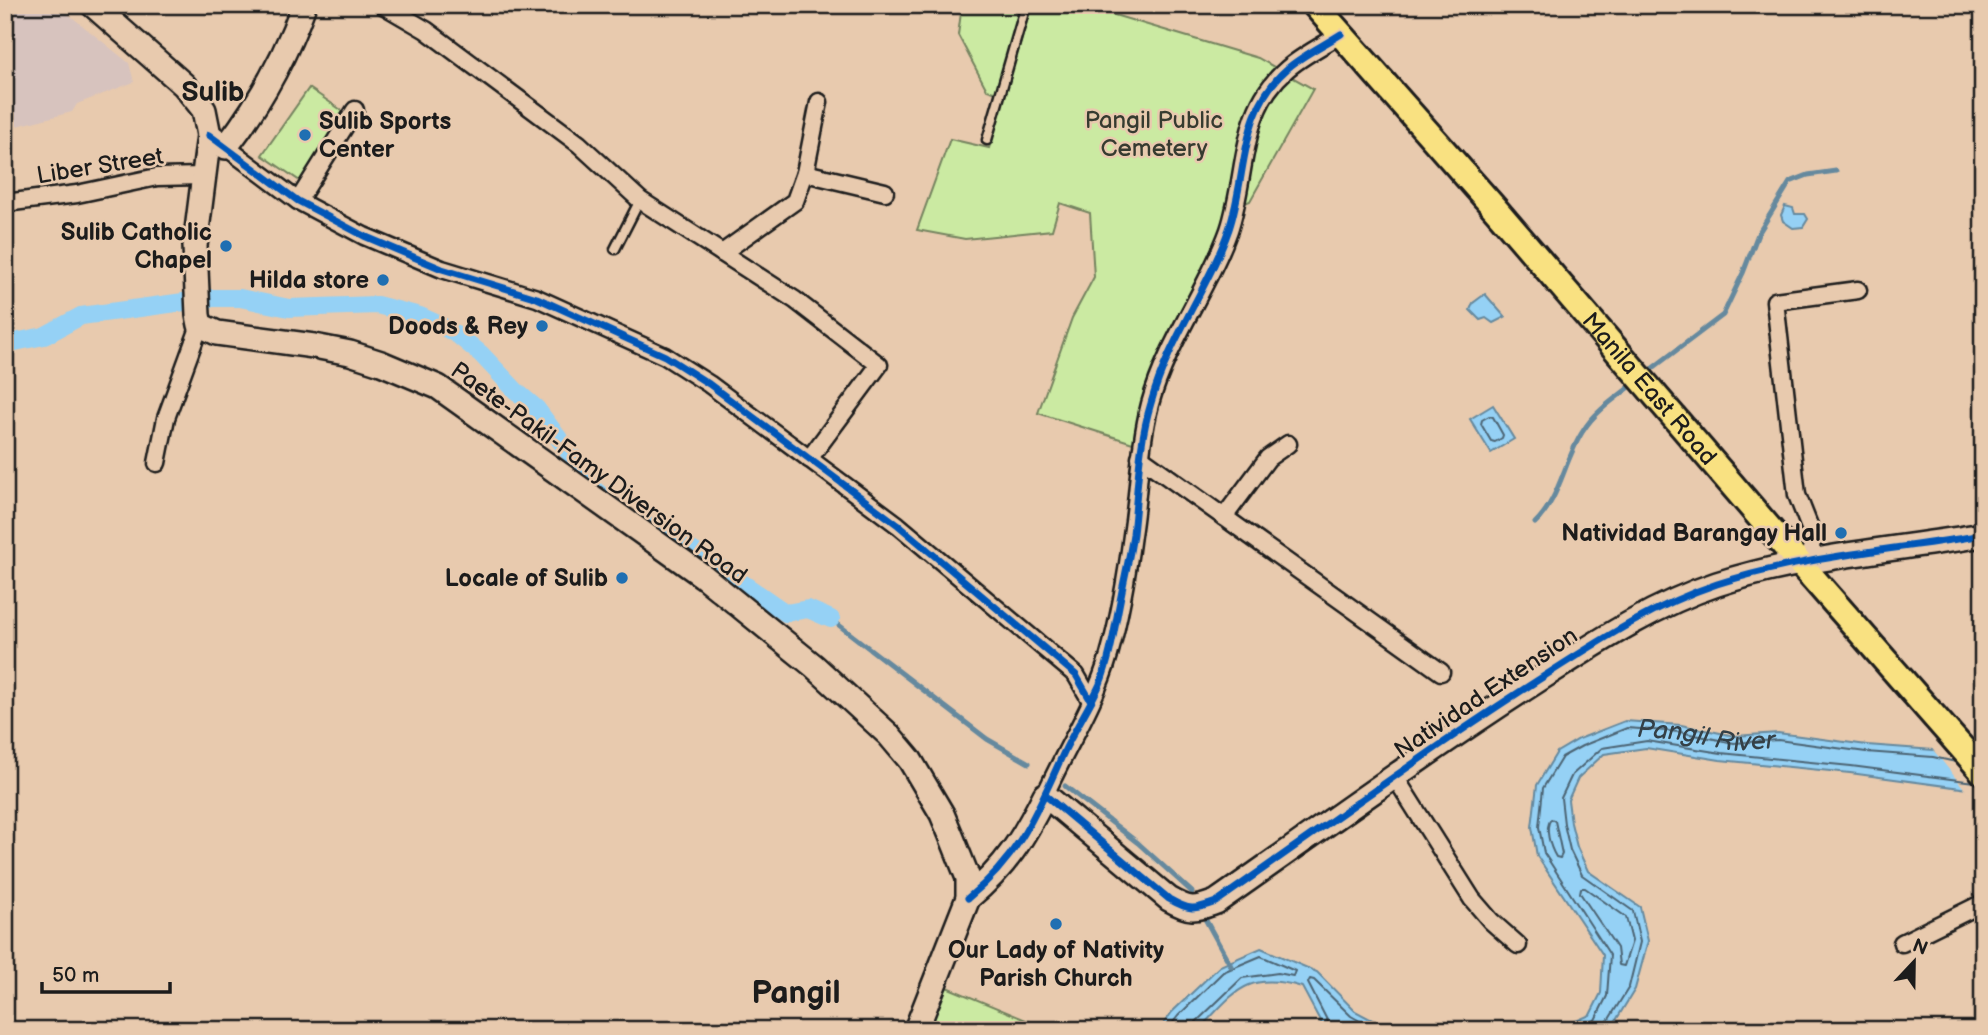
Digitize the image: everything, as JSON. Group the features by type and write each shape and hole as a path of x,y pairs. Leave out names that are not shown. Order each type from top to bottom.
{"main road":[{"path":"93,5 184,85 204,110 218,141"},
{"path":"199,316 195,284 195,246 203,176 218,141 251,115 273,78 291,42 304,5"},
{"name":"Manila East Road","path":"1315,5 1983,772"},
{"name":"Paete-Pakil-Famy Diversion Road","path":"199,316 217,333 340,351 381,363 438,387 703,576 814,666 889,734 910,760 942,814 968,878 968,898"},
{"name":"Natividad Extension","path":"1045,794 1169,899 1185,908 1198,909 1216,902 1485,714 1585,650 1668,603 1717,584 1800,562 1983,535"},
{"path":"916,1030 968,898 1002,867 1020,842 1045,794"}],"street":[{"path":"383,5 426,30 579,144 640,200 795,300 879,365 809,459"},
{"path":"1045,794 1091,701 1107,661 1133,534 1140,457 1151,402 1230,227 1250,125 1265,93 1288,68 1341,34"},
{"path":"722,254 795,201 805,173 819,102"},
{"path":"298,201 355,110"},
{"path":"218,141 298,201 364,236 442,269 537,298 665,356 709,384 898,525 1076,675 1091,701"},
{"path":"805,173 885,192"},
{"name":"Liber Street","path":"5,203 77,194 157,177 203,176"},
{"path":"1800,562 1811,552 1812,533 1797,495 1775,301 1858,290"},
{"path":"157,463 166,418 199,316"},
{"path":"1223,517 1268,458 1288,444"},
{"path":"1140,457 1441,672"},
{"path":"1395,777 1459,882 1491,921 1518,945"},
{"path":"1902,943 1983,903"}],"lane":[{"path":"986,140 1026,5"},
{"path":"615,249 640,200"}],"shaded area":[{"path":"5,5 57,5 129,63 134,82 77,104 72,112 5,129"}],"green space":[{"path":"962,5 1029,5 997,93 987,90 958,35"},
{"name":"Pangil Public Cemetery","path":"1032,5 1081,5 1258,58 1313,89 1250,201 1228,210 1136,444 1038,413 1072,318 1094,277 1090,213 1060,203 1052,230 965,239 917,230 950,139 989,148"},
{"name":"Sulib Sports Center","path":"309,88 347,114 300,181 262,155"},
{"path":"944,986 1050,1030 926,1030"}],"water":[{"path":"1785,206 1793,208 1795,214 1805,214 1808,219 1803,227 1793,228 1783,221 1781,215"},
{"path":"1485,294 1505,317 1493,323 1486,318 1480,320 1470,310 1473,303"},
{"path":"1493,405 1514,439 1491,453 1470,419"},
{"name":"Pangil River","path":"1625,721 1681,725 1735,736 1778,733 1867,745 1934,750 1983,791 1850,773 1720,760 1646,748 1604,754 1578,778 1568,800 1571,823 1577,847 1588,871 1640,907 1648,941 1635,989 1610,1030 1483,1030 1569,1024 1590,1015 1601,993 1603,955 1537,856 1532,827 1537,785 1557,752 1579,739"},
{"path":"1261,948 1317,972 1355,1011 1391,1030 1325,1030 1302,987 1267,981 1242,988 1198,1030 1159,1030 1172,1012 1220,966"}],"pier":[{"path":"1930,746 1983,758 1983,795 1967,792"}],"waterway":[{"path":"1645,374 1723,315 1758,234 1790,182 1808,175 1836,171"},
{"path":"5,344 44,336 81,316 213,298 240,298 289,308 377,305 420,316 440,325 481,354 536,408 591,487 600,494"},
{"path":"1535,523 1550,503 1577,442 1588,424 1635,383"},
{"path":"640,521 696,553 786,613 808,609 831,619"},
{"path":"831,619 987,739 1029,763"},
{"path":"1065,786 1138,843 1192,892"},
{"path":"1204,917 1231,966"}],"cycle path":[{"path":"968,898 1014,850 1100,684 1110,651 1133,534 1141,451 1151,403 1167,358 1229,229 1252,123 1260,103 1288,68 1341,34"},
{"path":"209,135 298,201 364,236 442,269 537,298 665,356 709,384 898,525 1076,675 1091,701"},
{"path":"1045,795 1169,899 1182,906 1202,907 1216,902 1535,682 1623,627 1669,603 1749,574 1849,555 1983,535"}],"place":[{"name":"Sulib Sports Center","path":"305,135"},
{"name":"Sulib Catholic Chapel","path":"226,246"},
{"name":"Hilda store","path":"383,280"},
{"name":"Doods & Rey","path":"542,326"},
{"name":"Natividad Barangay Hall","path":"1841,533"},
{"name":"Locale of Sulib","path":"622,578"},
{"name":"Our Lady of Nativity Parish Church","path":"1056,924"}],"district":[{"name":"Sulib","path":"213,92"},
{"name":"Pangil","path":"796,993"}]}
